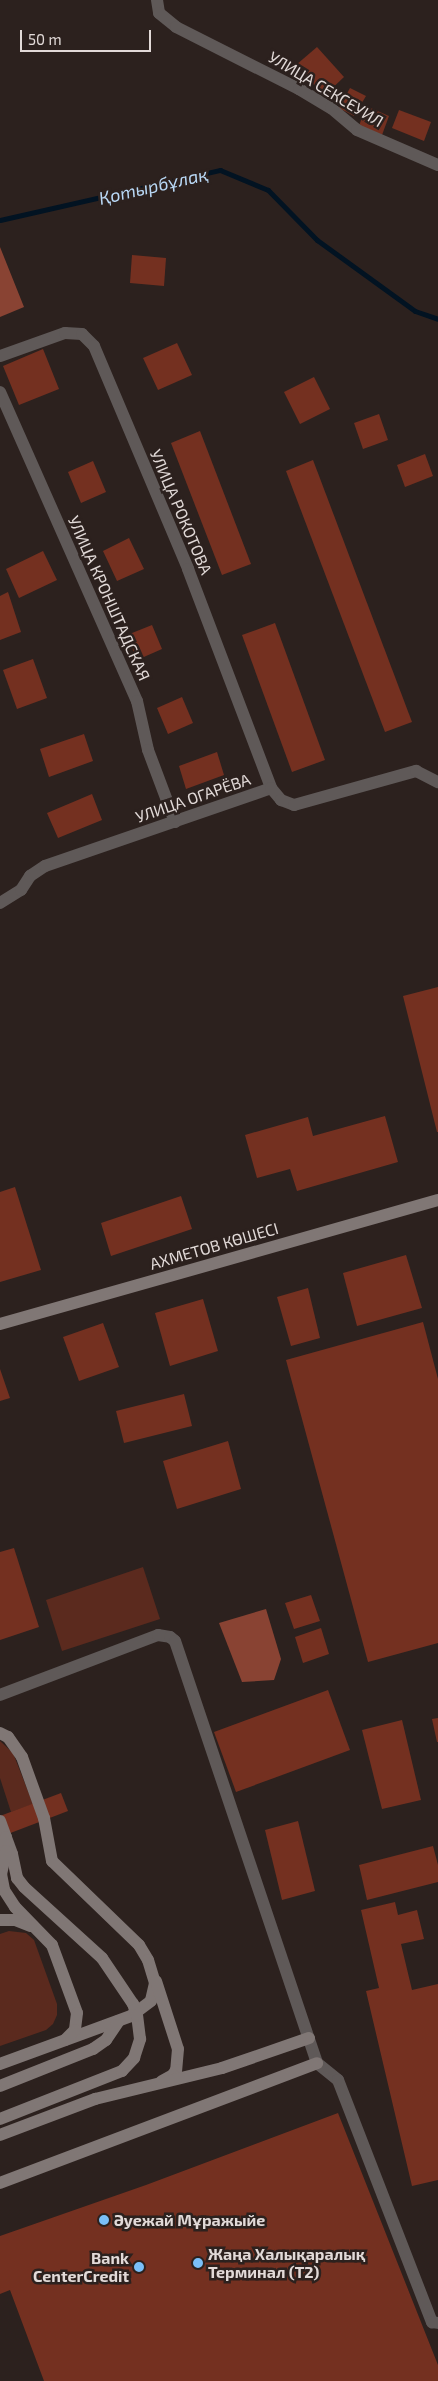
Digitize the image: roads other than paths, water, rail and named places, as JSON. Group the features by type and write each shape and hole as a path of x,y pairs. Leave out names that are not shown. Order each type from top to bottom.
{"street":[{"name":"УЛИЦА СЕКСЕУИЛ","path":"157,0 159,13 176,26 299,89 331,108 357,130 438,165"},
{"name":"УЛИЦА РОКОТОВА","path":"0,356 65,333 82,334 94,346 188,569 271,788"},
{"name":"УЛИЦА КРОНШТАДСКАЯ","path":"0,392 137,701 148,750 175,822"},
{"name":"УЛИЦА ОГАРЁВА","path":"0,903 20,890 30,876 45,866 271,788 281,800 294,805 416,771 436,776"},
{"name":"АХМЕТОВ КӨШЕСІ","path":"0,1324 438,1200"},
{"path":"0,1695 158,1635 170,1637 175,1641 317,2063 338,2080 432,2322 438,2323"},
{"path":"0,1733 8,1737 19,1750 25,1764 44,1818 48,1848 52,1861 139,1945 154,1974 177,2041 178,2056 173,2074 153,2085"},
{"path":"0,1821 17,1878 24,1887 102,1958 133,2004 139,2023 140,2039 134,2058 122,2071 0,2119"},
{"path":"6,1837 6,1850 1,1869 2,1885 11,1901 52,1945 77,2014 75,2030 62,2042"},
{"path":"0,1920 22,1922 39,1931"},
{"path":"0,2064 139,2012 151,2001 155,1990 154,1974"},
{"path":"0,2086 93,2049 106,2040 119,2021"},
{"path":"0,2135 94,2099 222,2068 309,2038"},
{"path":"0,2183 317,2063"}],"waterway":[{"name":"Қотырбұлақ","path":"0,220 220,170 268,190 317,240 415,311 438,319"}],"place":[{"name":"Әуежай Мұражыйе","path":"104,2220"},
{"name":"Жаңа Халықаралық Терминал (Т2)","path":"198,2263"},
{"name":"Bank CenterCredit","path":"139,2267"}]}
